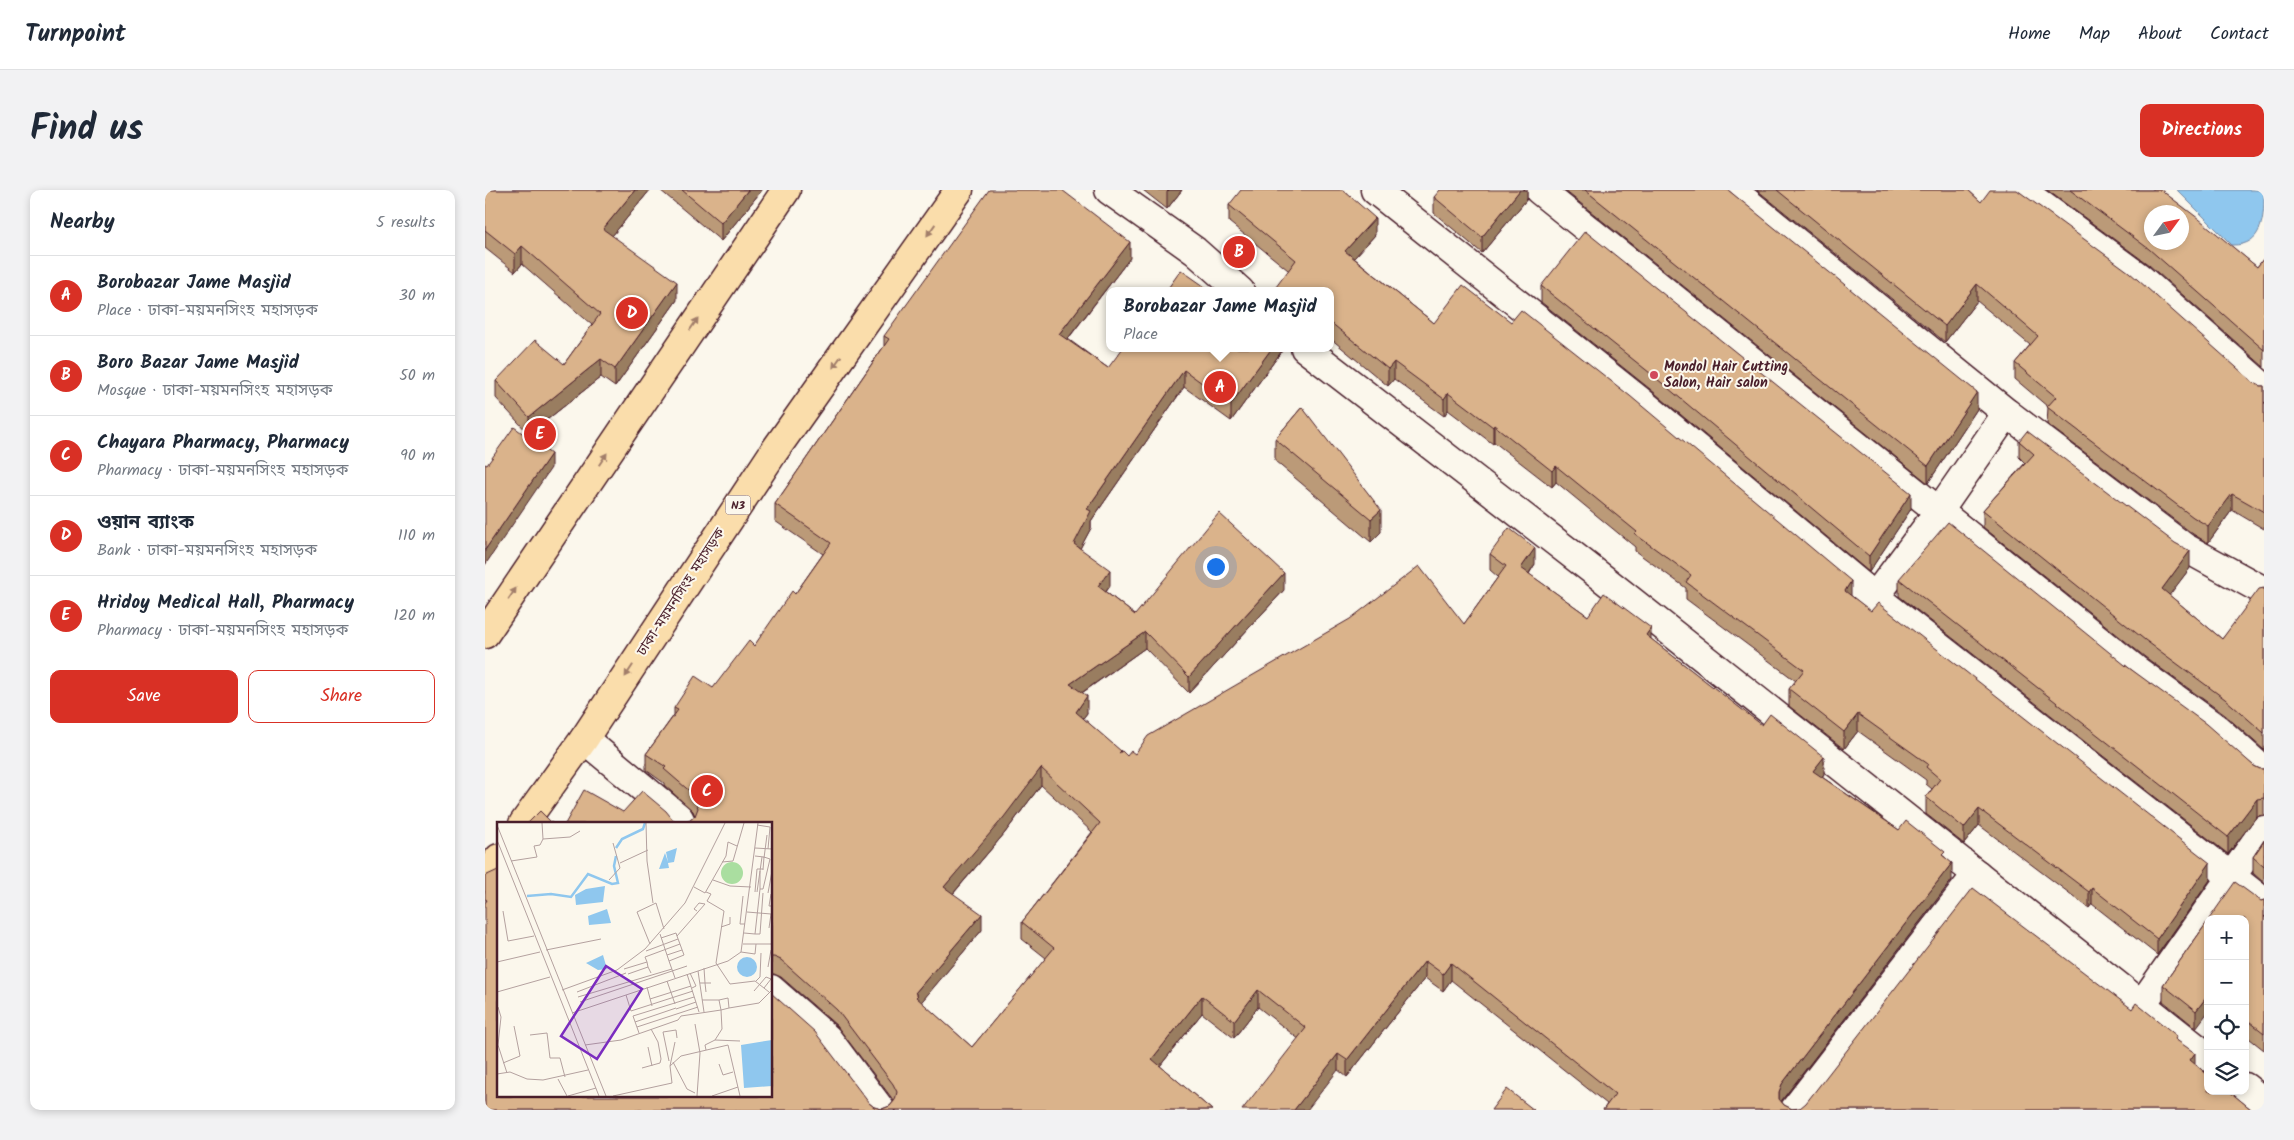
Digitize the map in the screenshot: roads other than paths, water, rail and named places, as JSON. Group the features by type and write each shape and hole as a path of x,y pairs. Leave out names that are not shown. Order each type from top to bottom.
{"highway":[{"path":"485,634 787,190"},
{"name":"ঢাকা-ময়মনসিংহ মহাসড়ক","path":"524,822 584,739 773,453 959,190"},
{"path":"485,877 497,861"}],"street":[{"path":"1109,190 1195,250 1237,287"},
{"path":"1375,190 1640,401 1875,596 2264,902"},
{"path":"1539,190 2135,669 2216,728 2264,771"},
{"path":"1732,190 2007,413 2184,547 2264,591"},
{"path":"2021,190 2139,277 2264,388"},
{"path":"1310,352 1605,580 2204,1054"},
{"path":"1875,596 1939,511 2007,413"},
{"path":"584,739 679,818 681,822"},
{"path":"2142,1004 2264,830"},
{"path":"1794,1110 1977,874"},
{"path":"773,991 827,1038 881,1110"},
{"path":"2249,1090 2264,1102"}],"water":[{"path":"2177,190 2264,190 2264,210 2260,228 2251,240 2243,244 2232,245"}],"place":[{"name":"Boro Bazar Jame Masjid","path":"1239,252"},
{"name":"ওয়ান ব্যাংক","path":"632,313"},
{"name":"Mondol Hair Cutting Salon, Hair salon","path":"1654,375"},
{"name":"Borobazar Jame Masjid","path":"1220,387"},
{"name":"Hridoy Medical Hall, Pharmacy","path":"540,434"},
{"name":"Chayara Pharmacy, Pharmacy","path":"707,791"}]}
